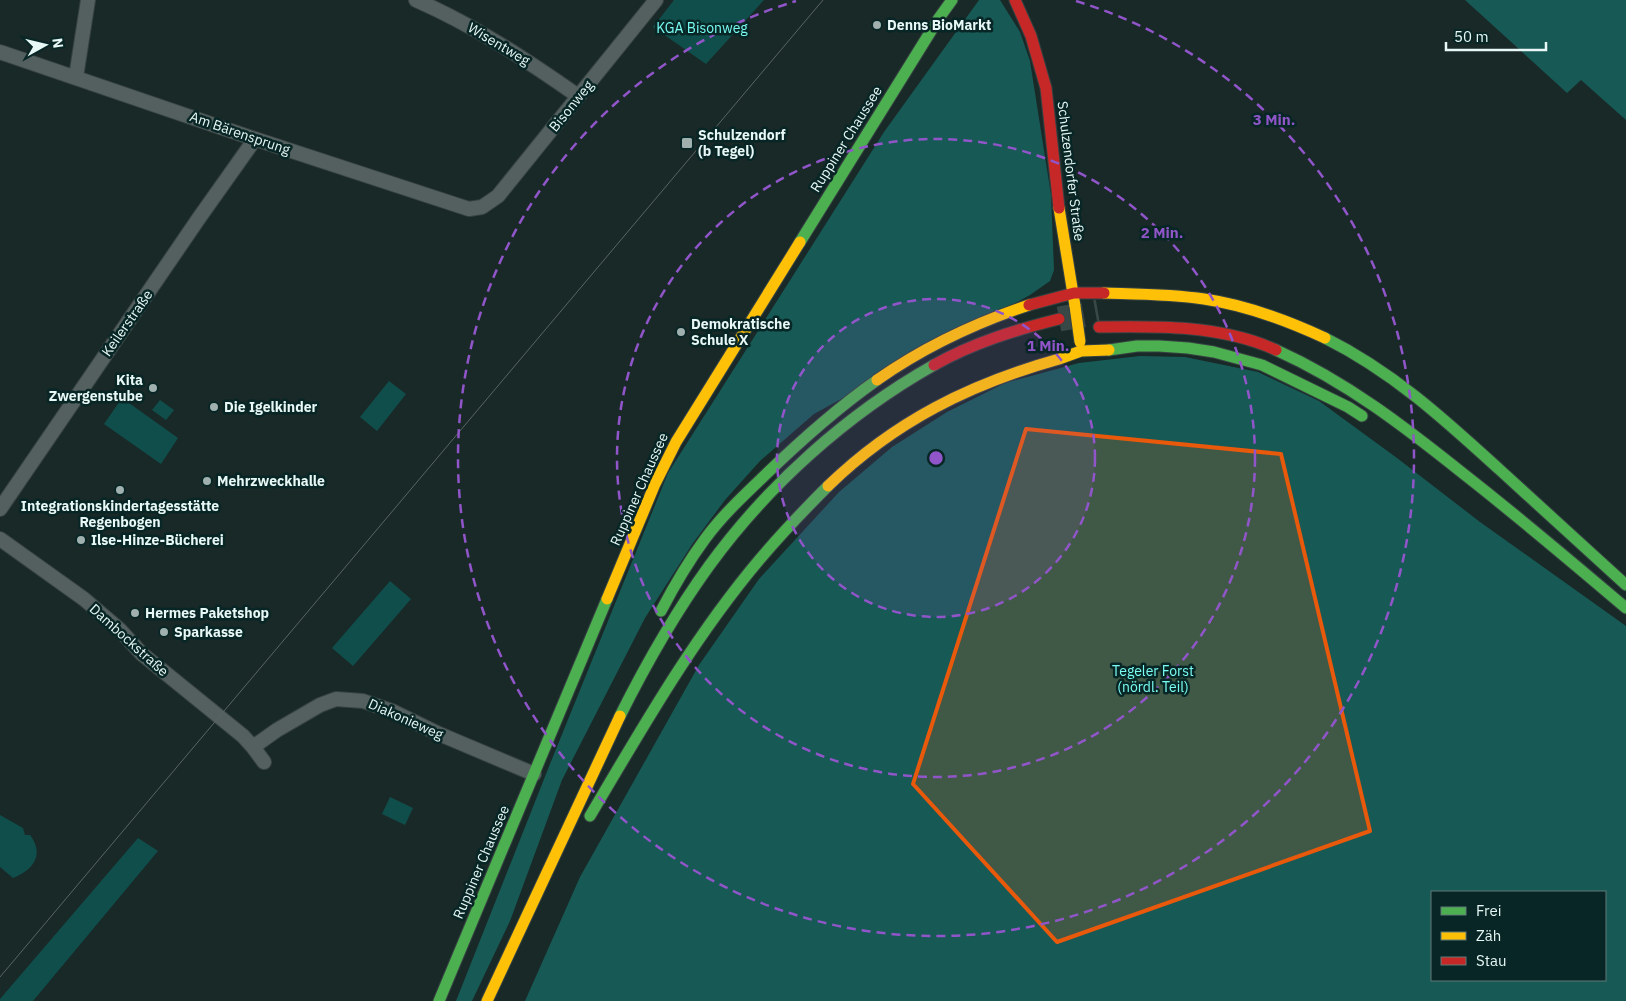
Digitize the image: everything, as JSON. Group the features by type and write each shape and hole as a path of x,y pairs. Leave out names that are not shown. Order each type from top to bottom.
{"main road":[{"name":"Ruppiner Chaussee","path":"439,1001 648,500 676,442 952,0"},
{"name":"Schulzendorfer Straße","path":"1015,0 1031,36 1046,88 1059,205 1074,292 1080,346"},
{"path":"657,620 675,584 712,530 799,441 830,414 874,381 928,347 1005,312 1074,292 1184,296 1217,301 1276,317 1323,336 1383,371 1438,413 1626,586"},
{"path":"487,1001 611,731 640,674 681,606 736,532 782,482 817,449 848,422 902,383 952,354 997,335 1031,324 1059,318"},
{"path":"1099,327 1146,326 1200,330 1254,341 1308,364 1367,399 1482,486 1626,610"},
{"path":"640,710 588,821 645,723 717,614 756,563 809,504 872,448 919,415 996,378 1059,359 1080,346 1109,350 1137,346 1188,348 1214,352 1262,365 1348,407 1372,424"},
{"path":"1473,461 1626,586"},
{"path":"1524,538 1626,610"},
{"path":"537,893 572,794 606,720 645,645"}],"street":[{"path":"76,77 88,0"},
{"name":"Wisentweg","path":"416,0 452,16 505,46 578,96"},
{"name":"Bisonweg","path":"482,207 498,196 656,0"},
{"name":"Am Bärensprung","path":"0,52 469,210 482,207"},
{"name":"Keilerstraße","path":"0,509 256,139"},
{"name":"Dambockstraße","path":"0,539 84,599 119,629 142,654 243,736 264,762"},
{"name":"Diakonieweg","path":"253,747 320,705 336,699 363,701 392,711 437,733 534,774"}],"highlighted area":[{"path":"1026,429 1281,454 1370,831 1057,942 913,784"}],"green space":[{"name":"KGA Bisonweg","path":"674,0 764,0 706,64 653,27"},
{"path":"979,0 1000,0 1020,32 1030,61 1051,195 1054,270 1050,281 1030,295 814,414 760,461 725,500 693,543 645,618 562,780 510,921 472,1001 456,1001 668,473 884,132"},
{"path":"1465,0 1626,0 1626,120 1581,80 1567,93"},
{"name":"Tegeler Forst (nördl. Teil)","path":"1140,356 1185,357 1258,372 1319,401 1480,522 1626,626 1626,1001 525,1001 580,877 699,665 759,579 839,492 892,447 947,412 1005,383 1079,363"},
{"path":"389,381 406,394 377,431 360,417"},
{"path":"122,398 178,438 161,464 104,424"},
{"path":"160,400 174,410 166,420 152,410"},
{"path":"390,581 411,599 353,666 332,648"},
{"path":"390,797 413,808 405,825 382,814"},
{"path":"0,815 23,828 25,835 30,835 36,849 35,861 26,871 13,878 0,867"},
{"path":"138,838 158,851 33,1001 0,1001 0,999"}],"tunnel":[{"path":"1059,319 1098,312"}],"tram line":[{"path":"0,977 823,0"}],"traffic: fast":[{"path":"800,242 952,0"},
{"path":"1325,338 1373,366 1438,415 1626,585"},
{"path":"1109,350 1137,346 1159,346 1214,352 1262,365 1348,407 1362,416"},
{"path":"1276,350 1327,376 1398,423 1506,508 1626,608"},
{"path":"620,716 684,602 732,536 757,507 811,453 840,429 902,384 934,365"},
{"path":"661,611 693,556 725,515 803,439 877,380"},
{"path":"590,816 670,684 713,620 768,549 828,486"},
{"path":"439,1001 607,599"}],"traffic: slow":[{"path":"1059,208 1075,306"},
{"path":"607,599 655,484 676,442 800,242"},
{"path":"1104,293 1179,296 1235,305 1266,314 1325,338"},
{"path":"877,380 913,357 950,337 1029,305"},
{"path":"1075,306 1080,342"},
{"path":"1059,359 1081,351 1109,350"},
{"path":"828,486 880,442 935,408 995,380 1059,359"},
{"path":"487,1001 620,716"}],"traffic: jam":[{"path":"1015,0 1031,36 1046,88 1059,208"},
{"path":"1029,305 1074,293 1104,293"},
{"path":"934,365 964,350 995,338 1059,319"},
{"path":"1099,327 1166,327 1212,331 1255,342 1276,350"}],"place":[{"name":"Denns BioMarkt","path":"877,25"},
{"name":"Schulzendorf (b Tegel)","path":"687,143"},
{"name":"Demokratische Schule X","path":"681,332"},
{"name":"Kita Zwergenstube","path":"153,388"},
{"name":"Die Igelkinder","path":"214,407"},
{"name":"Mehrzweckhalle","path":"207,481"},
{"name":"Integrationskindertagesstätte Regenbogen","path":"120,490"},
{"name":"Ilse-Hinze-Bücherei","path":"81,540"},
{"name":"Hermes Paketshop","path":"135,613"},
{"name":"Sparkasse","path":"164,632"}]}
